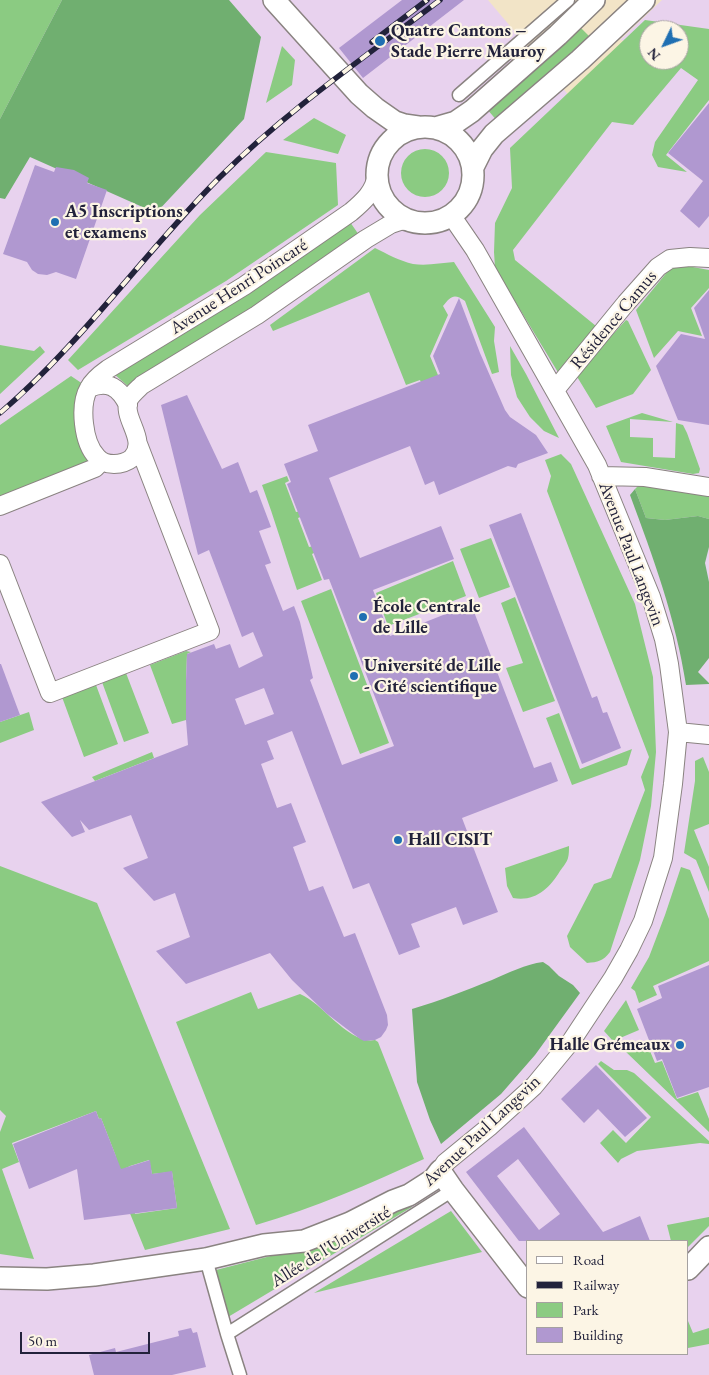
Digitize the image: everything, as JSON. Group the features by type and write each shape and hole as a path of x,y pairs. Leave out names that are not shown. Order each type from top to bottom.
{"street":[{"path":"274,0 358,94 371,112 380,130 383,145 382,153"},
{"path":"459,95 568,0"},
{"path":"358,94 385,116 404,125 427,127 451,134 460,142 470,156 473,178 469,194 460,208 442,220 420,223 410,220 395,213 384,200 378,185 377,175 378,163 388,143 397,135 407,130 427,127 456,122 472,111 558,35 594,0"},
{"path":"473,167 482,149 494,134 580,60 644,0"},
{"name":"Avenue Henri Poincaré","path":"89,388 98,376 108,369 244,286 351,212 372,190 377,175"},
{"name":"Avenue Paul Langevin","path":"0,1278 47,1279 94,1275 206,1259 264,1245 304,1241 350,1223 393,1201 408,1196 434,1179 445,1162 489,1127 534,1086 572,1040 629,950 643,921 663,858 678,732 669,664 656,614 651,597 588,448 475,250 451,215"},
{"name":"Avenue Henri Poincaré","path":"128,405 130,398 142,386 257,315 366,239 391,224 410,220"},
{"name":"Résidence Camus","path":"555,390 658,267 670,259 709,258"},
{"path":"0,564 50,693 210,631 138,444 125,398 112,386 106,384 99,384 89,388 83,407 83,420 89,445 97,457 109,464 126,462 133,457 138,444"},
{"path":"0,506 95,468 98,465 97,457"},
{"path":"601,476 645,477 709,487"},
{"path":"678,732 709,736"},
{"path":"440,1171 526,1284"},
{"name":"Allée de l'Université","path":"227,1334 453,1190"},
{"path":"689,1268 709,1247"},
{"path":"206,1259 240,1375"}],"shaded area":[{"name":"Université de Lille ‐ Cité scientifique","path":"0,0 488,0 582,111 639,68 639,70 689,70 689,20 641,20 662,0 709,0 709,1375 0,1375"},
{"name":"Université de Lille ‐ Cité scientifique","path":"639,22 639,43 620,40"}],"green space":[{"path":"0,0 62,0 0,119"},
{"path":"62,0 229,0 261,37 244,119 156,213 30,157 5,199 0,198 0,119"},
{"path":"579,26 593,40 499,123 486,108"},
{"path":"639,26 639,70 679,70 633,125 612,122 513,250 515,260 596,326 559,374 495,268 495,223 512,188 510,148"},
{"path":"689,26 709,29 709,100 666,155 687,172 658,167 652,155 655,142 698,80 684,70 689,70"},
{"path":"282,46 295,60 292,85 266,103"},
{"path":"314,118 346,135 338,154 283,140"},
{"path":"425,149 434,151 442,156 447,164 449,173 447,182 442,190 434,195 425,197 416,195 408,190 403,182 401,173 403,164 408,156 416,151"},
{"path":"266,152 336,163 338,205 226,281 78,370 68,360 200,215"},
{"path":"350,222 359,235 239,318 129,387 114,374"},
{"path":"375,248 413,264 429,265 454,262 495,327 494,341 499,372 492,374 465,301 455,296 443,306 448,315 430,356 453,411 442,436 420,380 406,385 369,292 273,331 270,325"},
{"path":"682,265 709,270 709,288 691,308 702,336 678,331 654,358 636,310 668,271 674,266"},
{"path":"626,320 651,370 633,394 596,408 576,375"},
{"path":"0,345 34,351 40,346 45,352 0,394"},
{"path":"510,346 559,438 544,431 530,417 517,397 511,375"},
{"path":"71,376 89,388 85,397 97,457 0,506 0,425"},
{"path":"642,413 673,422 630,419 630,437 653,438 653,457 675,458 676,423 683,425 700,469 699,473 693,474 621,462 606,426"},
{"path":"561,454 571,464 635,604 653,677 656,752 651,806 640,860 610,952 600,960 587,963 570,947 567,936 594,884 611,878 645,790 641,777 649,757 547,491 551,476 545,460"},
{"path":"287,476 289,481 285,483 296,512 301,511 303,516 298,518 309,547 314,546 316,552 312,554 322,580 297,590 262,485"},
{"path":"647,484 709,495 709,519 698,516 665,520 646,518 635,489 639,485"},
{"path":"635,489 646,518 665,520 698,516 709,519 709,547 705,563 709,582 709,658 698,672 709,684 686,685 670,612 630,495"},
{"path":"491,538 510,587 479,598 460,549"},
{"path":"453,561 466,596 388,626 376,593"},
{"path":"331,589 389,743 360,754 301,601"},
{"path":"515,597 555,701 523,712 506,668 523,663 501,603"},
{"path":"186,651 191,652 187,654 186,720 172,724 150,665"},
{"path":"126,673 149,733 124,742 102,682"},
{"path":"96,685 118,744 84,757 62,697"},
{"path":"29,712 34,730 0,743 0,722"},
{"path":"559,713 580,769 632,749 627,765 572,785 546,718"},
{"path":"152,752 154,758 95,781 92,777"},
{"path":"703,757 709,772 709,824 694,830 709,867 709,892 696,860 684,853 695,781 695,761"},
{"path":"569,846 567,861 546,889 528,898 513,898 507,886 505,868"},
{"path":"0,866 97,903 230,1229 145,1250 129,1211 134,1210 135,1214 177,1208 172,1172 152,1174 149,1160 120,1171 101,1118 99,1119 96,1111 12,1143 19,1162 2,1169 34,1259 0,1254 0,1132 6,1116 0,1110"},
{"path":"681,867 690,870 709,919 709,961 653,986 657,995 639,1003 635,991 631,988 649,957"},
{"path":"543,962 573,985 580,993 535,1055 501,1094 441,1144 430,1120 417,1082 412,1009 524,967"},
{"path":"251,992 258,1009 300,994 318,1006 346,1030 365,1040 375,1040 378,1042 424,1159 321,1203 256,1225 176,1022"},
{"path":"626,1000 639,1030 613,1041 604,1031"},
{"path":"645,1043 655,1063 662,1061 677,1099 698,1092 709,1119 709,1132 625,1051"},
{"path":"601,1061 614,1070 627,1070 634,1073 709,1141 709,1144 700,1143 637,1151 621,1159 618,1163 600,1143 613,1130 626,1143 651,1117 598,1064"},
{"path":"408,1202 412,1207 228,1317 216,1270 302,1248"},
{"path":"451,1211 482,1252 314,1293"},
{"path":"709,1217 709,1226 689,1246 689,1240 671,1240 667,1225"},
{"path":"689,1323 693,1333 709,1328 709,1344 689,1348"}],"building":[{"name":"Quatre Cantons – Stade Pierre Mauroy","path":"402,0 464,0 363,78 339,48"},
{"path":"709,103 709,216 699,228 680,211 703,181 668,153"},
{"name":"A5 Inscriptions et examens","path":"35,165 54,172 56,167 74,170 89,178 87,183 107,190 76,279 56,272 47,275 38,274 32,270 27,262 3,254"},
{"path":"709,290 709,425 678,420 656,366 681,334 705,339 694,308"},
{"path":"459,298 505,410 510,417 536,435 548,453 518,464 516,468 508,466 439,495 434,481 425,485 410,446 329,478 360,558 441,526 454,559 373,590 390,636 471,604 534,768 551,762 558,781 462,818 498,912 463,925 456,907 411,924 420,947 399,955 369,883 353,889 292,731 267,741 274,759 261,764 277,808 291,803 306,842 293,847 309,891 323,886 344,937 355,933 387,1015 388,1025 381,1037 375,1040 364,1041 326,1013 292,980 270,953 186,984 156,951 190,937 175,893 154,901 123,868 148,858 131,815 89,830 80,820 85,832 72,837 41,802 188,745 186,720 187,654 214,644 216,649 230,644 239,668 263,656 253,632 242,637 209,550 198,555 161,405 187,395 222,469 238,462 250,493 257,490 271,527 259,531 271,563 265,565 283,611 294,606 300,622 313,678 310,680 342,765 394,746 329,579 324,580 287,484 291,482 284,464 318,451 308,425 440,374 433,356","holes":["264,688 274,714 245,725 235,699"]},
{"path":"521,513 592,698 597,696 603,713 607,712 621,748 582,764 489,525"},
{"path":"0,664 20,715 0,722"},
{"name":"Halle Grémeaux","path":"709,965 709,1087 677,1098 662,1059 657,1061 637,1009 662,998 658,986"},
{"path":"596,1065 647,1118 625,1137 598,1109 584,1123 561,1099"},
{"path":"96,1111 99,1119 101,1118 121,1169 150,1160 152,1174 172,1171 177,1208 84,1220 77,1169 29,1189 13,1144"},
{"path":"524,1127 603,1232 640,1216 650,1240 526,1240 519,1241 466,1172","holes":["518,1159 560,1214 539,1230 497,1176"]},
{"path":"191,1328 193,1333 197,1332 206,1367 172,1375 94,1375 89,1355 115,1348 116,1352 179,1336 178,1331"}],"railway":[{"path":"372,42 427,0"},
{"path":"0,413 58,357 191,207 245,153 327,85 440,0"}],"place":[{"name":"Quatre Cantons – Stade Pierre Mauroy","path":"380,41"},
{"name":"A5 Inscriptions et examens","path":"55,222"},
{"name":"École Centrale de Lille","path":"363,617"},
{"name":"Université de Lille ‐ Cité scientifique","path":"354,676"},
{"name":"Hall CISIT","path":"398,840"},
{"name":"Halle Grémeaux","path":"680,1045"}]}
